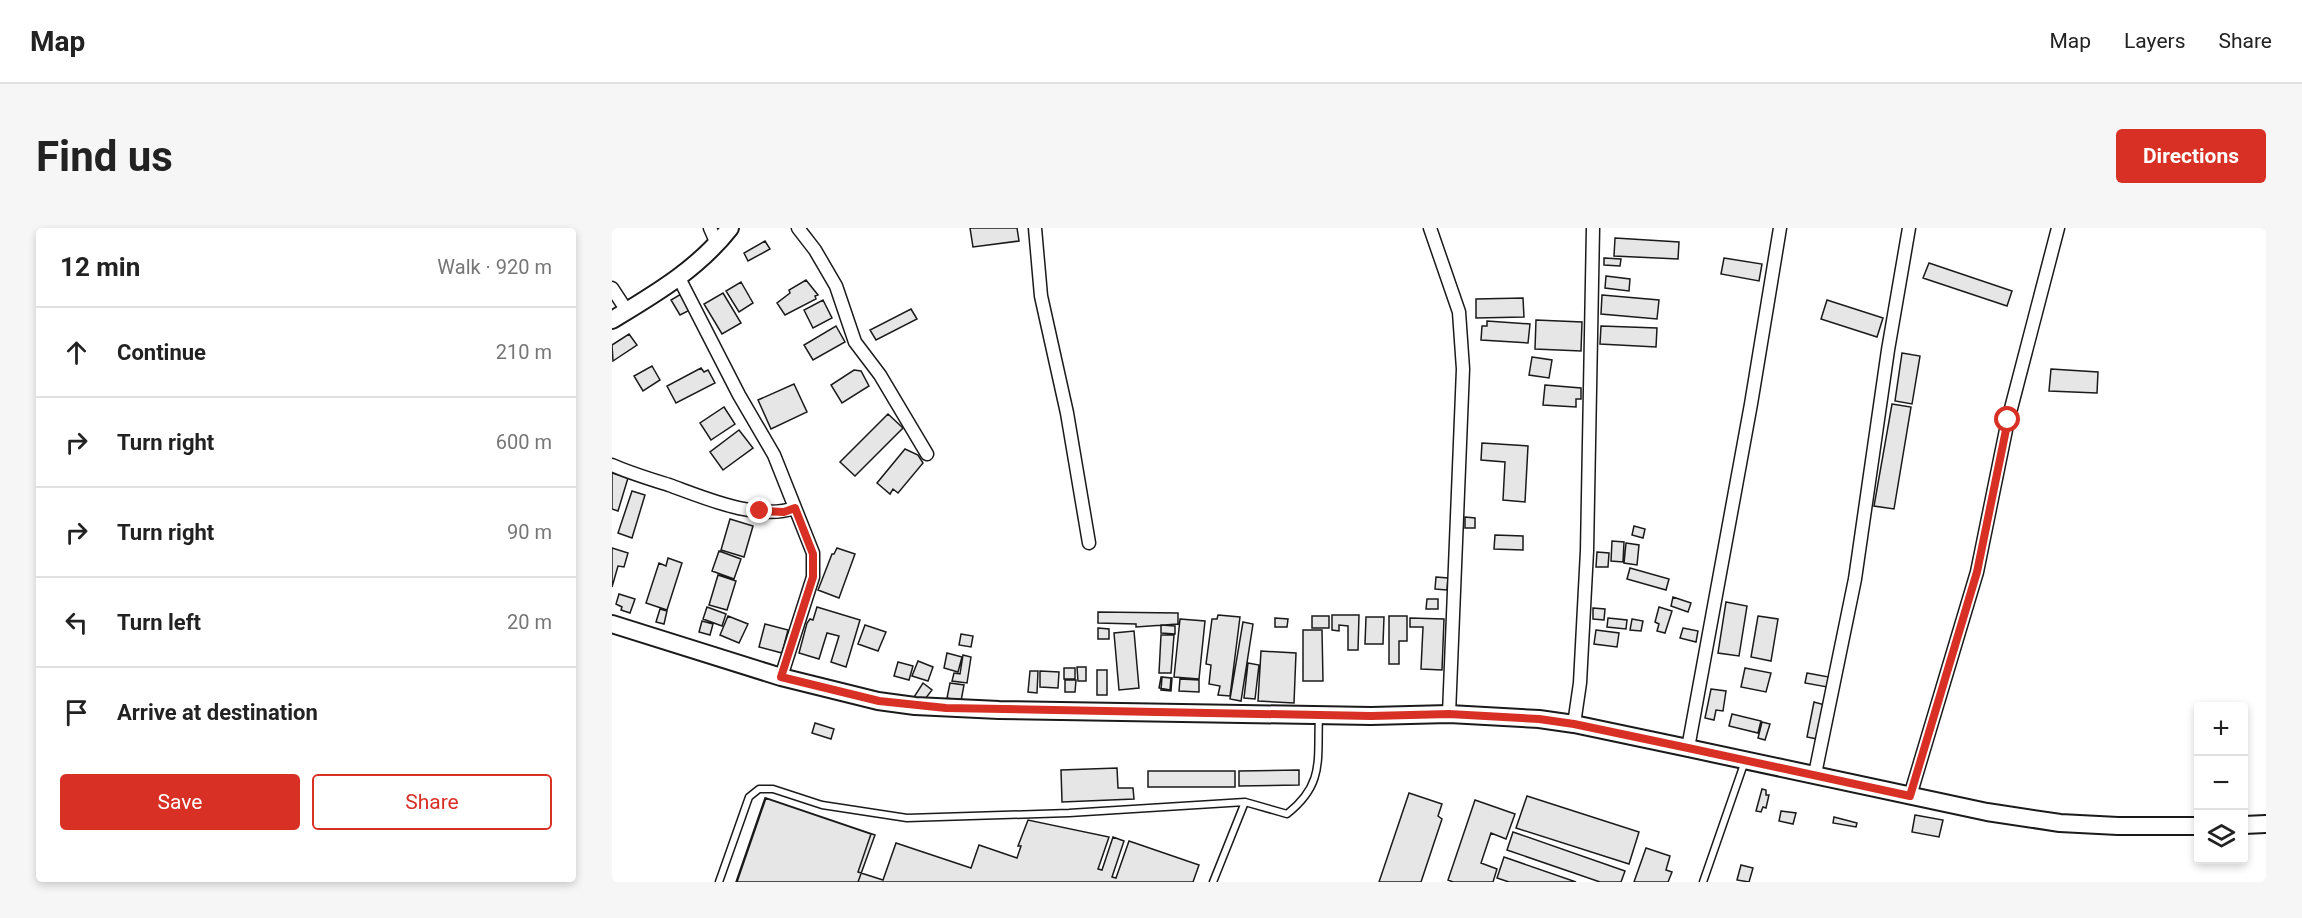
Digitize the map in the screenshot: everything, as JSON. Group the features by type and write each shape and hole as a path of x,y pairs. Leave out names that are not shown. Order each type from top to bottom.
{"street":[{"path":"710,228 717,244"},
{"path":"612,320 679,278 717,244 730,228"},
{"path":"798,228 815,250 836,286 855,342 886,385 927,454"},
{"path":"1035,228 1041,296 1067,413 1089,543"},
{"path":"1430,228 1459,312 1463,369 1449,714"},
{"path":"1574,724 1580,683 1587,551 1593,228"},
{"path":"1688,748 1751,404 1780,228"},
{"path":"1815,774 1855,579 1888,350 1909,228"},
{"path":"1910,796 1977,572 2008,420 2058,228"},
{"path":"679,278 739,394 774,455 813,554 813,577 781,677"},
{"path":"612,288 627,311"},
{"path":"612,465 724,504 760,511 784,512 795,508"},
{"path":"612,624 781,677 879,701 925,707 1319,715 1449,714 1529,718 1574,724 1987,812 2060,823 2194,826"},
{"path":"2248,825 2266,824"}],"lane":[{"path":"719,882 749,797 759,789 773,789 822,805 907,818 1069,813 1245,802 1287,814 1304,801 1316,779 1319,715"},
{"path":"1703,882 1745,761"},
{"path":"1213,882 1245,802"}],"building":[{"path":"970,228 1017,228 1019,241 973,247"},
{"path":"1615,238 1679,242 1678,259 1614,256"},
{"path":"765,241 770,249 748,261 744,253"},
{"path":"1604,258 1621,259 1620,266 1604,265"},
{"path":"1724,258 1762,264 1759,281 1721,274"},
{"path":"1929,263 2012,291 2007,306 1923,278"},
{"path":"1606,276 1630,279 1629,291 1605,288"},
{"path":"806,280 818,295 815,296 816,299 785,315 777,303 790,293 789,290"},
{"path":"741,282 753,303 739,312 726,291"},
{"path":"723,293 741,323 722,334 704,304"},
{"path":"681,294 690,310 680,315 671,300"},
{"path":"1602,295 1659,300 1657,319 1601,314"},
{"path":"1523,298 1524,317 1476,318 1476,299"},
{"path":"823,300 832,318 813,328 804,310"},
{"path":"1827,300 1883,318 1877,337 1821,319"},
{"path":"911,309 917,319 876,340 870,330"},
{"path":"1536,320 1582,322 1581,351 1535,349"},
{"path":"1487,321 1530,324 1528,343 1481,340 1482,326 1487,326"},
{"path":"836,326 845,342 813,360 804,345"},
{"path":"1601,326 1657,328 1656,347 1600,344"},
{"path":"629,334 637,345 613,361 612,345"},
{"path":"1902,353 1920,356 1912,404 1895,401"},
{"path":"1532,357 1552,360 1549,378 1529,375"},
{"path":"652,366 660,380 643,391 634,376"},
{"path":"701,368 704,372 708,370 715,383 676,403 667,386"},
{"path":"2051,369 2098,372 2097,393 2049,391"},
{"path":"854,370 861,371 869,386 842,403 831,385"},
{"path":"794,384 807,412 771,429 758,400"},
{"path":"1545,385 1581,388 1581,399 1576,399 1576,407 1543,405"},
{"path":"1892,404 1911,407 1894,509 1874,506"},
{"path":"724,407 735,424 711,440 700,423"},
{"path":"888,414 903,428 855,476 840,462"},
{"path":"739,430 753,448 723,470 710,452"},
{"path":"1482,443 1528,446 1525,502 1503,500 1505,462 1481,460"},
{"path":"905,449 918,455 923,463 898,493 893,489 890,494 877,483"},
{"path":"612,473 628,478 618,511 612,509"},
{"path":"632,491 645,495 632,538 618,533"},
{"path":"1465,517 1475,518 1475,528 1465,528"},
{"path":"730,519 753,526 744,557 721,550"},
{"path":"1634,526 1645,529 1643,538 1632,535"},
{"path":"1495,535 1523,536 1523,550 1494,549"},
{"path":"1612,541 1624,542 1623,562 1611,561"},
{"path":"1626,543 1639,545 1637,565 1624,563"},
{"path":"612,548 628,553 624,567 618,566 612,587"},
{"path":"837,548 855,554 839,598 818,590 832,554"},
{"path":"719,551 741,559 734,579 712,571"},
{"path":"1597,552 1609,553 1608,567 1596,567"},
{"path":"668,558 682,563 667,610 646,603 659,563 666,566"},
{"path":"1630,568 1669,579 1666,590 1627,579"},
{"path":"718,575 736,581 727,610 709,605"},
{"path":"1436,577 1448,578 1447,590 1435,589"},
{"path":"619,594 635,599 630,613 621,610 622,607 616,604"},
{"path":"1673,597 1691,603 1688,612 1671,606"},
{"path":"1427,599 1438,599 1438,609 1426,609"},
{"path":"1726,602 1747,606 1739,656 1718,653"},
{"path":"707,607 726,614 722,626 703,619"},
{"path":"817,607 860,620 846,667 831,662 839,636 827,633 819,659 799,653 807,623 810,619 813,620"},
{"path":"1659,607 1672,611 1665,633 1657,631 1659,624 1655,622"},
{"path":"1593,608 1605,609 1604,620 1593,619"},
{"path":"660,609 667,611 664,624 656,622"},
{"path":"1098,612 1178,613 1178,624 1136,627 1136,624 1098,623"},
{"path":"1218,615 1240,617 1230,696 1218,695 1220,686 1209,684 1211,665 1206,664 1212,619 1217,619"},
{"path":"1332,615 1359,615 1358,650 1348,650 1348,626 1339,625 1339,631 1332,630"},
{"path":"728,616 748,624 739,643 720,635"},
{"path":"1312,616 1329,616 1329,628 1312,628"},
{"path":"1389,616 1407,616 1407,641 1399,641 1399,664 1389,664"},
{"path":"1758,616 1778,619 1771,661 1751,657"},
{"path":"1366,617 1384,617 1383,644 1365,644"},
{"path":"1275,618 1288,619 1287,627 1275,627"},
{"path":"1410,618 1444,619 1442,670 1421,669 1423,627 1410,627"},
{"path":"1608,618 1627,620 1626,629 1607,627"},
{"path":"1180,619 1205,621 1199,679 1174,677"},
{"path":"1632,619 1643,621 1641,631 1630,630"},
{"path":"702,621 713,624 710,635 699,632"},
{"path":"1243,622 1253,624 1241,701 1230,699"},
{"path":"765,624 788,630 782,653 759,647"},
{"path":"865,625 886,632 878,651 858,644"},
{"path":"1161,625 1175,626 1175,634 1161,633"},
{"path":"1098,628 1109,629 1109,639 1098,639"},
{"path":"1683,628 1698,631 1696,642 1680,638"},
{"path":"1303,630 1322,630 1323,681 1303,681"},
{"path":"1596,630 1619,633 1617,647 1594,644"},
{"path":"1134,631 1139,688 1119,690 1114,633"},
{"path":"961,634 973,636 971,647 959,645"},
{"path":"1161,635 1174,635 1171,673 1159,673"},
{"path":"1261,651 1296,653 1294,703 1258,701"},
{"path":"947,653 962,657 958,672 944,668"},
{"path":"963,655 971,657 967,683 952,681 954,673 960,674"},
{"path":"918,661 933,667 928,681 912,676"},
{"path":"898,662 913,666 909,680 894,676"},
{"path":"1248,663 1259,665 1255,699 1244,698"},
{"path":"1077,667 1086,667 1086,681 1078,681"},
{"path":"1064,668 1075,668 1075,679 1064,679"},
{"path":"1745,668 1771,673 1766,692 1741,687"},
{"path":"1097,670 1107,670 1107,695 1097,695"},
{"path":"1030,671 1038,671 1037,693 1028,692"},
{"path":"1040,671 1059,672 1058,688 1040,687"},
{"path":"1807,673 1829,677 1827,687 1805,683"},
{"path":"1161,677 1171,678 1170,690 1159,688"},
{"path":"1162,677 1172,678 1171,691 1161,690"},
{"path":"1180,679 1199,680 1199,692 1179,691"},
{"path":"1065,680 1076,680 1075,692 1065,692"},
{"path":"923,683 932,690 922,703 914,697"},
{"path":"950,683 964,685 961,701 947,698"},
{"path":"1711,689 1726,691 1723,711 1716,710 1714,720 1705,718"},
{"path":"1814,702 1825,705 1817,739 1807,737"},
{"path":"1732,714 1761,721 1758,733 1729,726"},
{"path":"1762,722 1770,724 1765,740 1758,738"},
{"path":"815,723 834,729 831,739 812,733"},
{"path":"1117,768 1118,788 1133,788 1134,799 1062,802 1061,770"},
{"path":"1299,770 1299,785 1239,786 1239,771"},
{"path":"1148,771 1235,771 1235,787 1148,787"},
{"path":"1762,789 1766,790 1766,795 1769,795 1766,808 1763,807 1761,812 1756,811"},
{"path":"1409,793 1442,804 1438,816 1442,819 1421,882 1379,882"},
{"path":"1527,796 1639,832 1629,864 1516,828"},
{"path":"765,798 871,834 858,872 883,880 896,843 971,868 979,845 1017,858 1021,846 1018,846 1028,820 1109,837 1098,869 1102,870 1113,837 1124,841 1112,877 1116,878 1129,841 1199,865 1193,882 736,882"},
{"path":"766,798 875,835 858,882 737,882"},
{"path":"1475,800 1515,814 1506,839 1491,833 1481,863 1497,869 1493,882 1453,882 1448,880"},
{"path":"1781,811 1796,813 1793,824 1779,821"},
{"path":"1915,815 1943,820 1939,837 1912,832"},
{"path":"1834,817 1857,823 1856,827 1833,823"},
{"path":"1513,832 1625,871 1621,882 1600,882 1507,850"},
{"path":"1646,848 1670,856 1666,870 1672,872 1668,882 1634,882"},
{"path":"1504,857 1576,882 1509,882 1497,878"},
{"path":"1741,865 1753,868 1749,882 1737,880"}],"route":[{"path":"760,511 784,512 795,508 813,554 813,577 781,677 879,701 946,708 1371,716 1449,714 1539,719 1574,724 1815,774 1910,796 1977,572 2008,420"}]}
